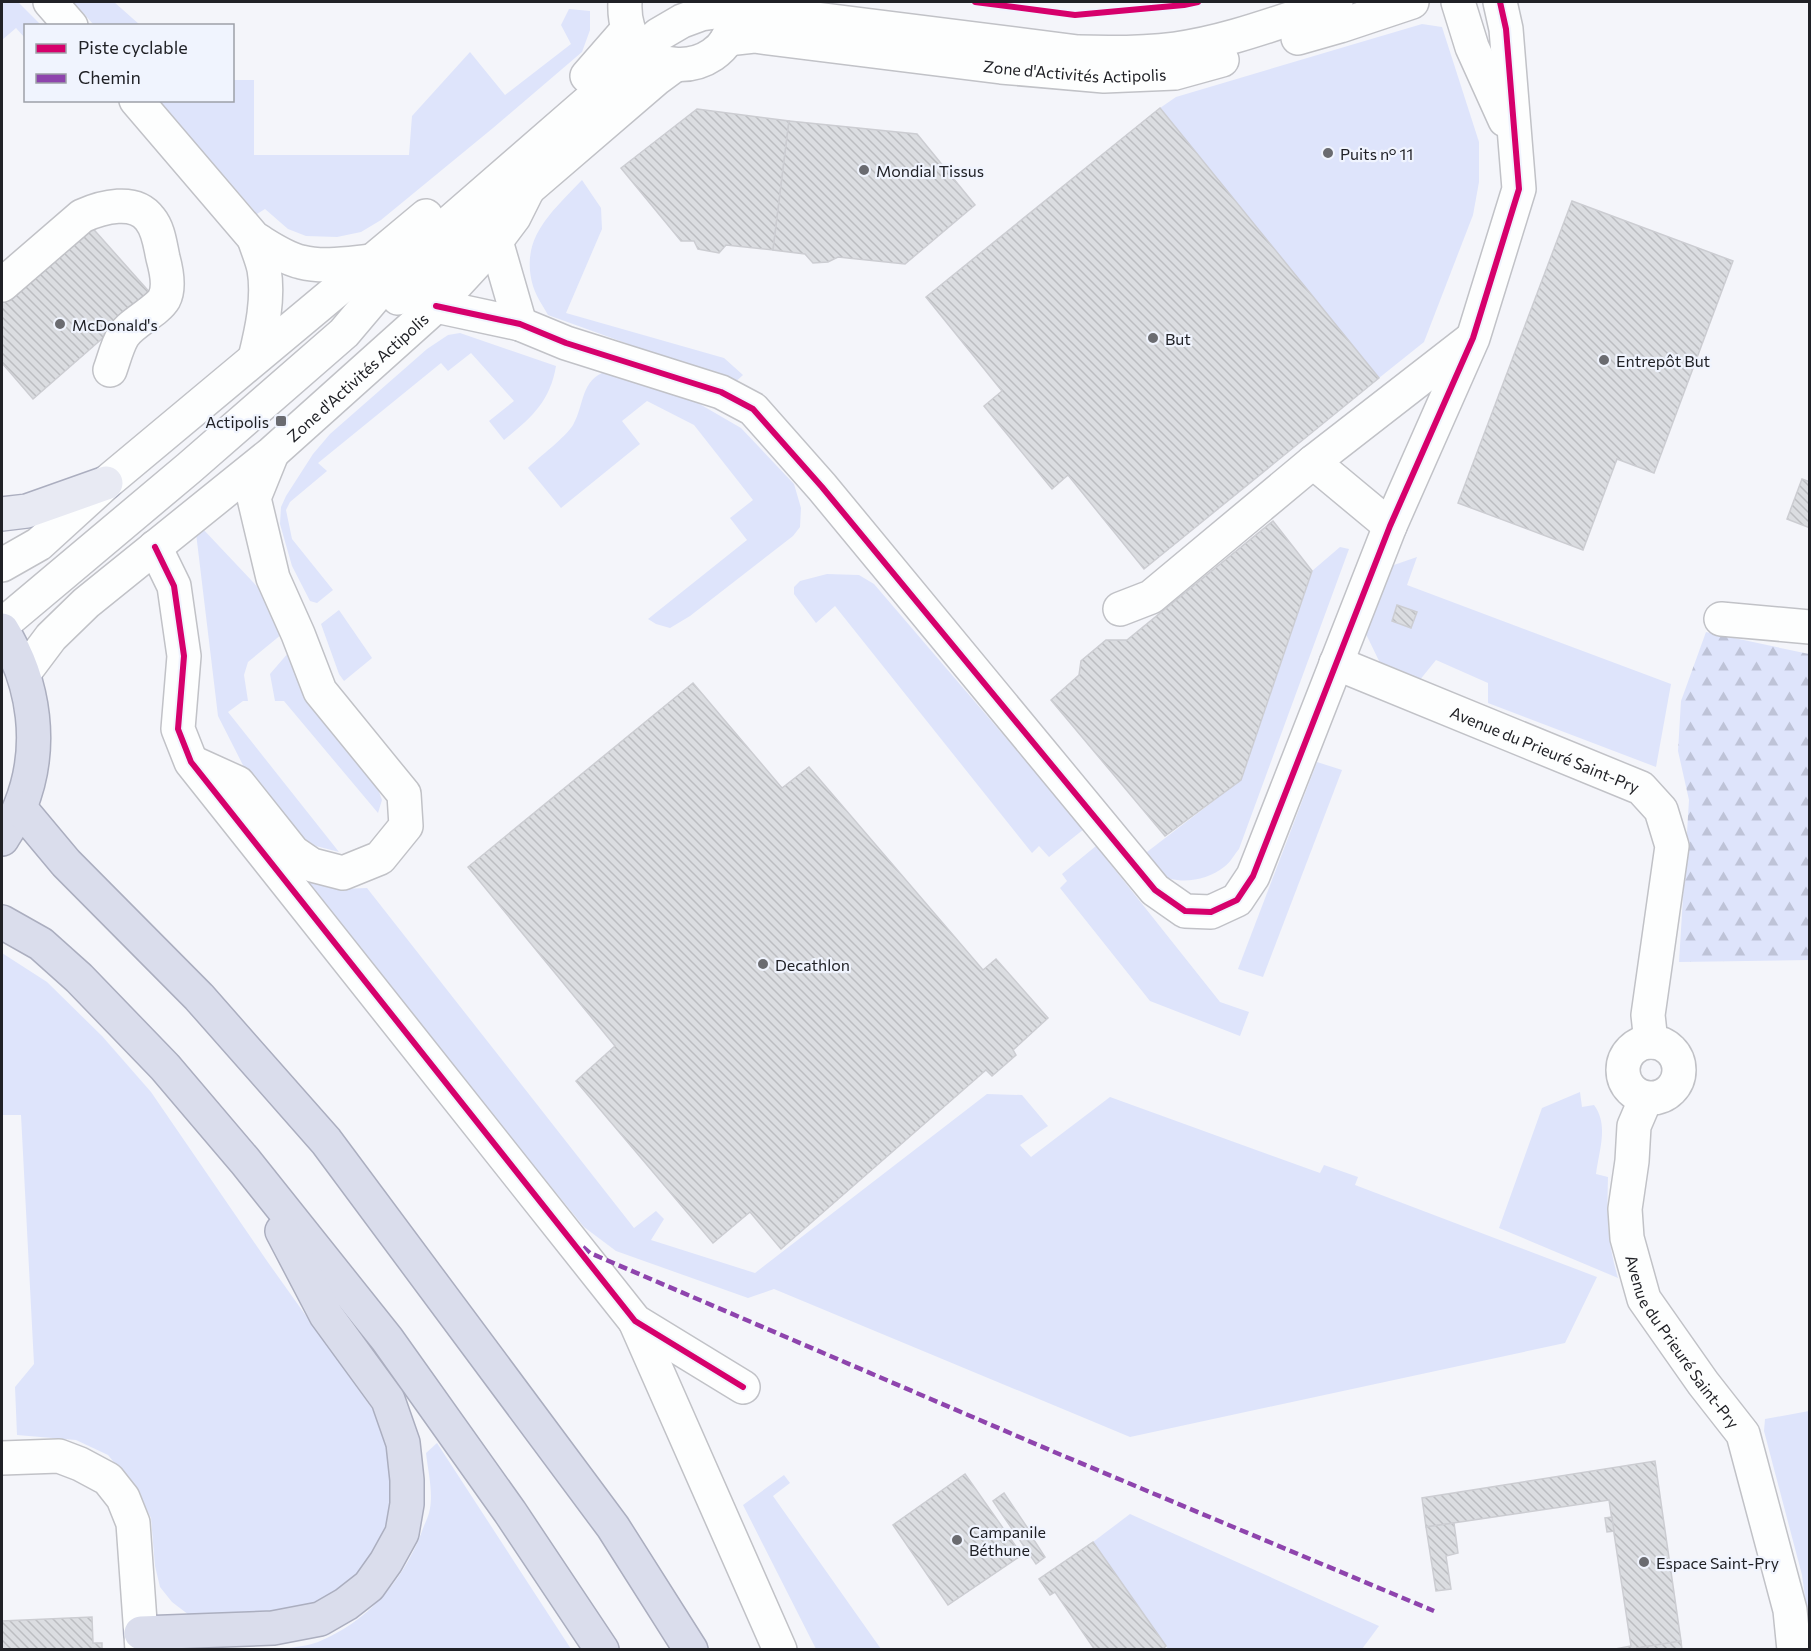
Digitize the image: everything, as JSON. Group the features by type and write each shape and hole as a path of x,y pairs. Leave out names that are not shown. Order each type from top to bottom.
{"highway":[{"path":"2,630 14,649 24,674 34,718 33,764 20,808 2,839"},
{"path":"20,808 66,863 199,997 326,1141 613,1527 691,1650"},
{"path":"2,922 41,944 79,978 165,1067 245,1161 387,1339 510,1512 602,1650"},
{"path":"142,1641 273,1628 320,1619 346,1604 369,1586 402,1533 407,1504 407,1480 403,1443 388,1400 326,1315 245,1161"}],"main road":[{"path":"2,514 27,511 106,483"}],"street":[{"path":"50,2 69,24"},
{"path":"631,27 658,35 700,14 733,16 844,10 1051,31 1124,34 1178,31 1273,2"},
{"path":"844,10 1078,52 1125,53 1177,49 1229,37 1336,2"},
{"name":"Zone d'Activités Actipolis","path":"733,16 754,36 827,47 1094,76 1175,73 1340,26 1412,2"},
{"path":"1458,2 1472,47 1515,141"},
{"path":"436,306 520,324 566,343 721,392 753,409 822,488 1155,890 1185,911 1211,912 1237,900 1252,876 1390,526 1473,338 1519,189 1506,29 1500,2"},
{"path":"827,47 841,38 844,10"},
{"path":"631,27 651,58 675,65 695,63 713,54 733,16"},
{"path":"2,565 39,544 106,483 373,261 592,72 631,27"},
{"path":"2,625 189,468 344,333 377,294 427,242 603,89 631,27"},
{"name":"Zone d'Activités Actipolis","path":"24,674 58,630 86,603 272,453 436,306 496,241 514,217 528,189 656,78 675,65"},
{"path":"138,102 254,238 280,254 302,262 334,264 373,261"},
{"path":"344,333 374,318 528,189"},
{"path":"2,285 82,216 95,210 119,206 136,209 149,217 156,230 166,270 164,299 124,334 110,370"},
{"path":"254,238 264,269 266,292 261,334 255,358"},
{"path":"496,241 520,324"},
{"path":"1120,609 1151,597 1313,462 1473,338"},
{"path":"191,762 238,783 293,852 312,865 344,873 380,858 406,826 404,794 320,691 273,578 254,498 272,453"},
{"path":"1313,462 1390,526"},
{"path":"154,547 174,586 184,656 178,729 191,762 635,1321 780,1650"},
{"path":"1721,619 1809,627"},
{"name":"Avenue du Prieuré Saint-Pry","path":"1336,663 1641,788 1661,810 1672,846 1648,1015 1651,1042 1634,1048 1624,1063 1625,1081 1630,1089 1646,1098 1634,1126 1632,1161 1624,1209 1627,1238 1644,1299 1703,1383 1743,1434 1790,1611 1794,1650"},
{"path":"635,1321 743,1387"},
{"path":"2,1458 59,1456 108,1479 123,1498 133,1523 142,1641"}],"green space":[{"path":"2,2 18,2 40,24 24,24 24,37 16,28 2,40"},
{"path":"73,2 114,2 139,24 93,24"},
{"path":"569,9 590,11 590,30 582,52 381,220 361,232 337,237 306,236 288,229 265,209 257,214 159,102 234,102 234,80 254,80 254,155 409,155 412,116 470,52 505,95 571,44 561,25"},
{"path":"1422,24 1442,27 1479,142 1479,182 1473,215 1424,342 1379,378 1160,108 1176,97"},
{"path":"582,180 601,208 602,229 566,313 724,358 743,375 733,384 548,315 533,286 530,269 534,240 550,215"},
{"path":"460,333 556,366 544,399 531,416 504,440 489,421 514,401 471,353 448,371 441,363 318,463 327,471 290,502 286,510 292,539 333,590 317,603 310,601 292,566 280,524 281,507 286,496 313,454 330,434 427,349 448,335"},
{"path":"607,371 691,399 741,428 794,484 801,508 800,527 793,536 690,616 670,628 648,619 747,540 730,518 753,500 694,425 647,401 622,421 640,444 561,508 528,468 570,430 592,380"},
{"path":"202,528 267,597 282,634 248,662 244,675 248,701 243,701 228,712 339,852 316,846 298,835 248,775 218,716 196,533"},
{"path":"1340,547 1349,549 1239,849 1224,867 1209,876 1182,881 1158,873 1143,855 1241,780 1312,571"},
{"path":"1417,557 1407,585 1671,684 1656,767 1488,703 1488,683 1436,660 1419,681 1381,665 1365,632 1391,566"},
{"path":"827,574 859,575 874,584 1084,829 1049,857 1039,846 1032,853 835,606 816,623 794,594 794,587 800,581"},
{"path":"339,610 372,658 344,681 339,674 321,624"},
{"path":"1706,632 1809,654 1809,960 1679,962 1689,800 1678,751 1681,701"},
{"path":"289,652 303,695 378,789 382,800 378,813 284,701 275,701 270,674"},
{"path":"1317,762 1342,770 1263,977 1238,969"},
{"path":"1096,846 1220,1002 1249,1012 1240,1036 1150,1001 1060,888 1067,881 1062,874"},
{"path":"307,877 338,889 367,888 634,1228 656,1211 664,1219 651,1240 755,1273 987,1094 1022,1095 1048,1126 1020,1145 1031,1157 1110,1097 1320,1173 1324,1165 1358,1177 1355,1185 1597,1277 1565,1343 1130,1437 774,1289 748,1298 616,1251 584,1227 302,882"},
{"path":"2,953 47,982 102,1036 151,1092 378,1417 394,1461 395,1505 379,1546 348,1584 309,1606 255,1616 189,1615 172,1602 160,1587 155,1566 151,1518 136,1489 108,1455 76,1440 17,1435 15,1387 34,1364 21,1115 2,1115"},
{"path":"1580,1092 1582,1107 1594,1105 1601,1121 1602,1138 1596,1174 1608,1177 1608,1228 1618,1278 1499,1228 1542,1108"},
{"path":"1810,1411 1809,1626 1802,1575 1764,1431 1765,1419"},
{"path":"437,1443 571,1649 282,1649 314,1643 336,1634 367,1612 393,1584 413,1552 429,1513 431,1491 426,1453"},
{"path":"784,1475 790,1483 773,1496 881,1649 816,1649 743,1505"},
{"path":"1130,1514 1379,1626 1362,1649 1168,1649 1093,1542"}],"building":[{"name":"But","path":"1160,108 1379,378 1144,569 1068,475 1052,489 984,406 1002,391 926,297"},
{"path":"697,109 789,121 773,250 726,245 719,253 698,249 694,241 681,241 621,168"},
{"name":"Mondial Tissus","path":"789,121 917,134 975,205 905,264 838,257 828,262 813,263 805,254 773,250"},
{"name":"Entrepôt But","path":"1572,201 1733,261 1654,473 1617,459 1583,550 1458,503"},
{"name":"McDonald's","path":"88,223 152,295 33,399 2,363 2,299"},
{"path":"1802,479 1810,482 1810,528 1787,519"},
{"path":"1273,521 1312,571 1241,780 1165,836 1051,700 1079,675 1081,661 1106,640 1127,640"},
{"path":"1397,605 1417,612 1411,628 1392,621"},
{"name":"Decathlon","path":"693,683 782,788 809,767 983,970 996,959 1048,1018 1013,1050 1016,1055 992,1076 986,1070 781,1249 750,1212 713,1243 576,1081 615,1046 468,867"},
{"path":"1655,1461 1681,1641 1637,1648 1638,1650 1610,1650 1631,1646 1609,1500 1426,1527 1422,1498"},
{"name":"Campanile Béthune","path":"965,1474 1022,1555 948,1605 893,1525"},
{"path":"1004,1493 1045,1557 1036,1564 993,1501"},
{"path":"1612,1517 1614,1531 1607,1532 1605,1518"},
{"path":"1454,1523 1458,1553 1446,1556 1451,1589 1436,1591 1426,1527"},
{"path":"1093,1542 1166,1646 1162,1650 1095,1650 1055,1592 1050,1595 1039,1579"},
{"path":"92,1617 93,1643 102,1643 102,1650 2,1650 2,1621"},
{"path":"1681,1641 1682,1650 1638,1650 1637,1648"}],"marked path":[{"path":"583,1247 590,1253 1059,1454 1434,1611"}],"cycle path":[{"path":"975,2 1075,15 1198,2"},
{"path":"436,306 520,324 566,343 721,392 753,409 822,487 1155,890 1185,911 1211,912 1237,900 1253,876 1390,526 1473,338 1519,189 1506,29 1500,2"},
{"path":"155,547 174,586 184,656 178,729 191,762 635,1321 743,1387"}],"place":[{"name":"Puits n° 11","path":"1328,153"},
{"name":"Mondial Tissus","path":"864,170"},
{"name":"McDonald's","path":"60,324"},
{"name":"But","path":"1153,338"},
{"name":"Entrepôt But","path":"1604,360"},
{"name":"Actipolis","path":"281,421"},
{"name":"Decathlon","path":"763,964"},
{"name":"Campanile Béthune","path":"957,1540"},
{"name":"Espace Saint-Pry","path":"1644,1562"}]}
